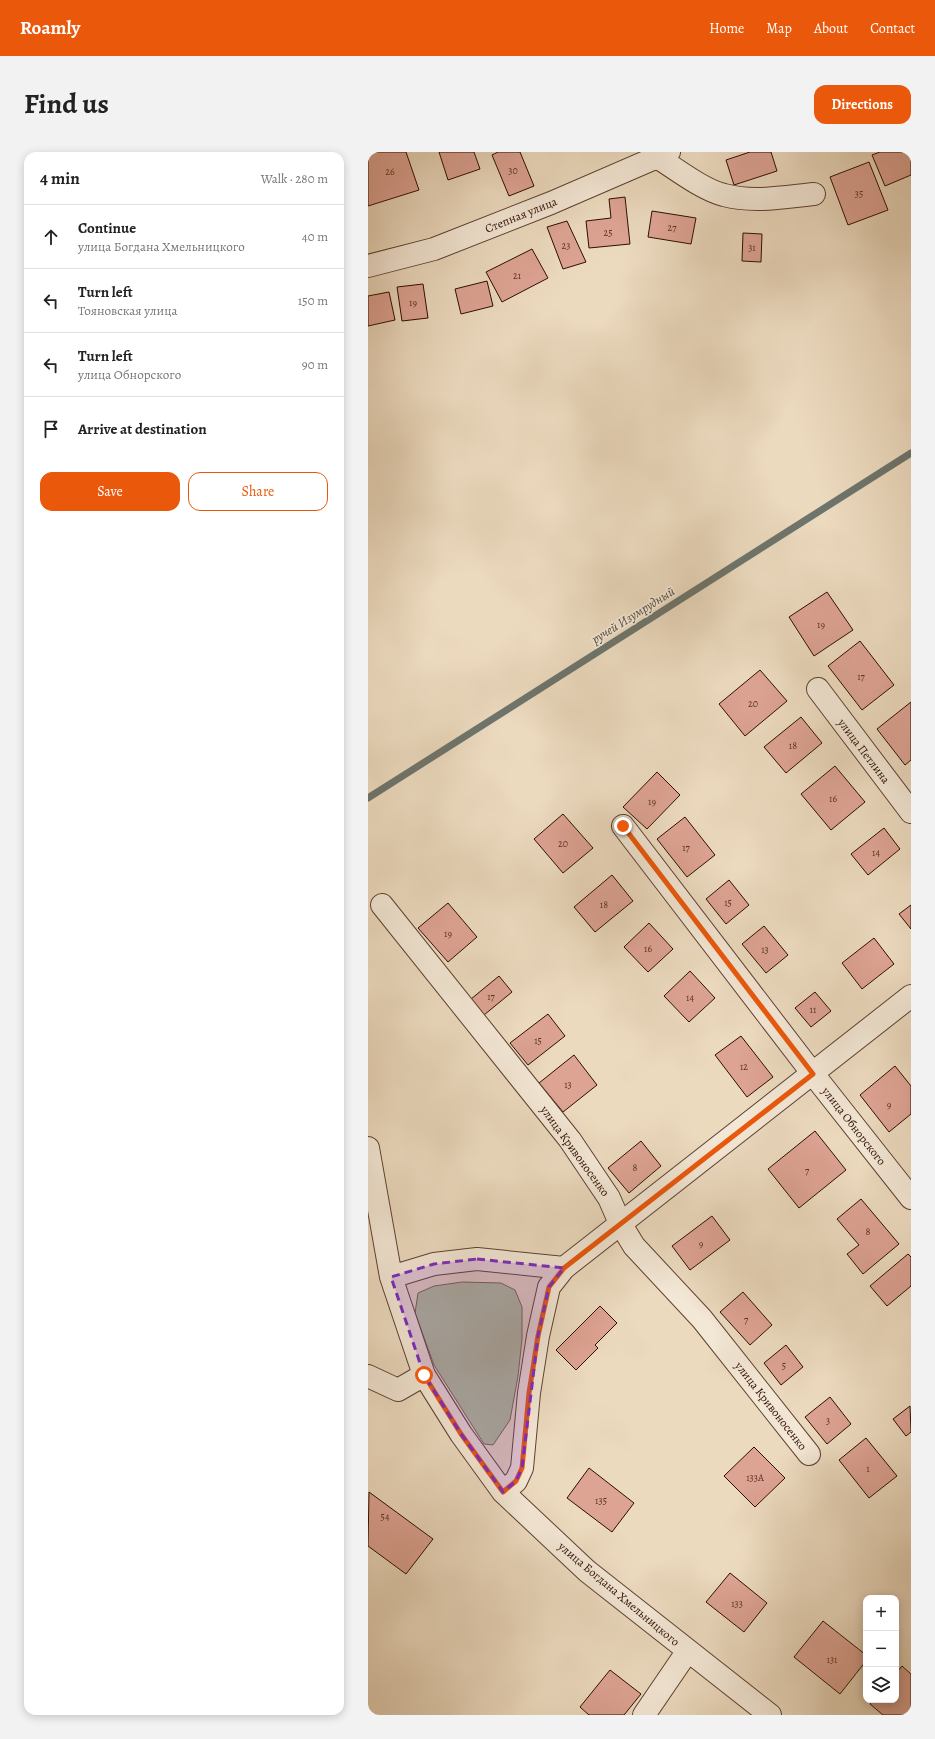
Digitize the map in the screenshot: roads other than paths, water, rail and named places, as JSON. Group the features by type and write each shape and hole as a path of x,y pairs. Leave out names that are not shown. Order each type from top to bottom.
{"street":[{"path":"663,154 698,183 724,195 761,200 814,194"},
{"name":"Степная улица","path":"368,266 434,249 551,203 663,154"},
{"name":"улица Петлина","path":"818,689 911,812"},
{"name":"улица Обнорского","path":"623,826 813,1074 911,1198"},
{"name":"улица Кривоносенко","path":"382,905 570,1140 609,1198 620,1223 634,1246 702,1319 809,1454"},
{"path":"503,1492 516,1481 522,1468 529,1393 538,1336 549,1287 564,1268 911,996"},
{"name":"улица Богдана Хмельницкого","path":"368,1148 391,1277 424,1375 461,1434 503,1492 587,1571 770,1715"},
{"path":"391,1277 434,1264 477,1259 564,1268"},
{"path":"368,1376 398,1390 424,1375"},
{"path":"644,1715 688,1652"}],"waterway":[{"name":"ручей Изумрудный","path":"368,798 911,453"}]}
